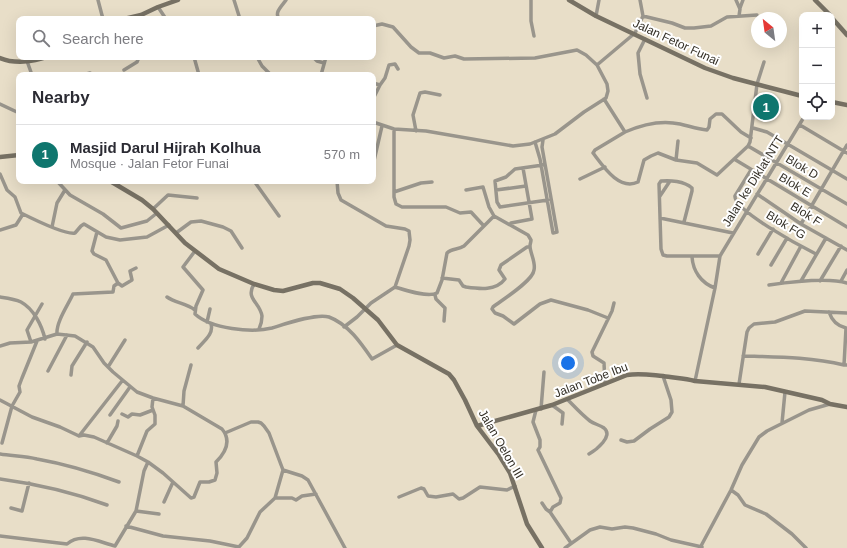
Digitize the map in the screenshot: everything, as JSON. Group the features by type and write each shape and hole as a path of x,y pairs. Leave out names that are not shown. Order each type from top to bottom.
{"street":[{"path":"98,0 102,16"},
{"path":"234,0 239,16"},
{"path":"276,16 276,13 286,0"},
{"path":"531,0 531,21 534,36"},
{"name":"Jalan Fetor Funai","path":"569,0 596,16 635,33 706,68 733,78 799,95"},
{"path":"596,16 599,0"},
{"path":"597,65 635,33 643,16 640,0"},
{"path":"736,0 740,9"},
{"path":"739,16 743,0"},
{"path":"815,0 827,12"},
{"path":"141,16 174,1"},
{"path":"158,7 164,16"},
{"path":"643,16 672,23 685,28 694,28 711,26 723,18 751,15"},
{"path":"835,21 847,35"},
{"path":"376,25 382,24 393,26 417,52 430,53 444,58 455,56 464,59 528,58 577,50 586,55 597,65 608,84 607,94 604,99 555,134 543,140 519,146 426,131 394,129 376,123"},
{"path":"646,39 638,53 640,74 647,98"},
{"path":"0,58 12,61 32,60"},
{"path":"124,70 138,60"},
{"path":"195,60 198,72"},
{"path":"258,60 268,72"},
{"path":"316,60 324,63"},
{"path":"322,72 325,60"},
{"path":"27,61 31,72"},
{"path":"751,138 741,132 724,115 720,113 716,114 710,119 709,129 706,130 680,124 664,123 634,128 593,152 618,181 628,184 634,184 640,181 643,163 646,158 661,154 676,160 697,163 718,175 748,146 751,138 753,128 757,84 764,62"},
{"path":"376,93 386,76 389,65 395,64 398,69"},
{"path":"376,84 380,85"},
{"path":"416,131 413,115 420,93 425,92 440,95"},
{"path":"604,99 625,132"},
{"path":"835,103 847,105"},
{"path":"0,104 16,112"},
{"name":"Jalan ke Diklat NTT","path":"695,380 715,288 720,256 802,120"},
{"path":"800,125 845,152"},
{"path":"376,152 382,126"},
{"path":"753,128 767,132 847,179"},
{"path":"394,129 394,192 395,202 398,206 446,207 460,213 471,212 484,225"},
{"path":"536,142 550,200 557,232 555,233 553,233 550,200 546,164 542,147 543,140"},
{"path":"676,160 678,141"},
{"path":"802,224 832,170 845,152 847,145"},
{"name":"Blok D","path":"748,146 847,204"},
{"path":"0,157 16,155"},
{"name":"Blok E","path":"734,159 847,227"},
{"path":"546,164 515,169 506,177 496,181 497,202 500,207 550,200"},
{"path":"580,179 605,167"},
{"path":"511,223 532,219 523,168"},
{"path":"747,213 737,203 735,197 751,170"},
{"path":"0,174 1,181 8,191 15,197 20,211 23,214 52,227 73,233 84,224 114,240 148,237 169,225"},
{"path":"684,222 692,188 688,185 670,181 663,180 659,182 661,249 663,255 692,257 720,256"},
{"path":"659,197 670,181"},
{"path":"394,192 421,183 432,182"},
{"path":"60,184 72,197 103,214 121,228 147,221 168,195 197,198"},
{"name":"Jalan Oelon III","path":"115,184 142,200 155,211 185,243 223,271 254,284 278,291 313,283 320,283 340,289 366,308 381,323 397,345 452,377 477,426 510,473 527,524 542,548"},
{"path":"256,184 279,216"},
{"path":"337,184 338,193 341,200 386,226 409,231 409,246 395,287"},
{"path":"496,190 526,186"},
{"path":"466,190 483,187 489,207 494,216 528,235 531,240 530,247 535,269 534,273 514,292 493,307 492,309 494,312 514,324 540,304 551,300 588,310 608,318"},
{"path":"52,227 57,203 65,190"},
{"name":"Blok F","path":"757,194 802,224 847,250"},
{"name":"Blok FG","path":"747,213 816,254"},
{"path":"0,230 16,225 23,214"},
{"path":"435,295 439,290 447,253 454,248 459,249 464,246 494,216"},
{"path":"660,218 733,233"},
{"path":"176,233 191,222 201,221 231,231 242,248"},
{"path":"758,254 773,229"},
{"path":"98,232 92,251 94,254 106,260 121,286 132,280 130,271 136,268"},
{"path":"771,265 788,238"},
{"path":"801,281 826,238"},
{"path":"781,283 801,246"},
{"path":"820,281 841,246"},
{"path":"442,278 458,279 466,288 492,288 500,284 505,279 499,270 501,265 527,247 530,247"},
{"path":"195,251 183,266 203,290 195,310 196,315 209,323 239,329 260,329 325,316 344,327 358,340 372,359 397,345"},
{"path":"692,257 700,278 707,285 715,288"},
{"path":"840,281 847,270"},
{"path":"769,285 801,281 840,281 847,283"},
{"path":"57,334 59,322 73,294 113,292 114,286 118,283"},
{"path":"254,284 250,293 262,315 260,329"},
{"path":"344,327 390,289 395,287 406,291 435,295"},
{"path":"435,295 436,299 445,308 444,321"},
{"path":"167,296 172,300 195,310"},
{"path":"0,297 20,302 29,309 35,316 45,339"},
{"path":"605,384 604,363 593,356 592,352 614,303"},
{"path":"31,342 27,330 42,304"},
{"path":"198,348 211,334 212,330 209,323 210,309"},
{"path":"738,384 747,332 752,325 775,322 809,310 847,313"},
{"path":"743,356 807,359 845,365 846,328 838,326 831,318 829,312"},
{"path":"0,346 10,343 38,341 57,334 75,336 93,347 108,367 122,381 137,392 183,406 220,428 225,433 227,444 226,449 224,454 216,462 217,474 214,481 200,482 192,498 148,462 137,456 107,443 88,436 79,436 60,427 32,417 0,400"},
{"path":"48,371 67,335"},
{"path":"108,367 125,340"},
{"path":"2,443 12,406 20,392 19,386 38,341"},
{"path":"71,375 72,366 87,342"},
{"path":"183,406 184,390 190,365"},
{"path":"544,372 538,410 533,422 541,445 538,450 561,498 560,503 552,508 550,512"},
{"name":"Jalan Tobe Ibu","path":"477,426 538,410 627,375 647,374 765,387 847,407"},
{"path":"621,440 627,442 634,441 669,417 672,412 671,400 663,376"},
{"path":"79,436 122,381"},
{"path":"110,415 130,387"},
{"path":"782,423 785,392"},
{"path":"137,456 147,431 155,424 153,398"},
{"path":"567,399 591,422 604,428 607,432 603,442 589,454"},
{"path":"565,548 593,528 600,527 612,529 629,527 656,534 671,540 702,547 742,465 756,440 762,434 782,423 809,410 830,404"},
{"path":"552,405 563,413 562,424"},
{"path":"122,414 128,417 132,414 140,415 153,410"},
{"path":"107,443 118,426 118,421"},
{"path":"126,526 163,536 239,547 247,538 260,512 275,498 283,470 269,433 261,423 251,422 225,433"},
{"path":"0,454 36,458 62,464 95,473 119,482"},
{"path":"0,536 67,546 72,540 83,538 114,547 136,511 144,472 148,462"},
{"path":"283,470 305,477 316,494 345,548"},
{"path":"0,479 29,483 82,496 107,505"},
{"path":"164,502 173,482"},
{"path":"11,508 22,511 29,483"},
{"path":"399,497 421,488 424,489 428,496 436,497 454,494 459,499 480,487 507,490 515,486"},
{"path":"731,490 738,495 745,505 766,514 792,534 806,548"},
{"path":"275,498 292,498 296,500 302,496 316,494"},
{"path":"542,503 571,543"},
{"path":"136,511 158,514"}],"place":[{"name":"Masjid Darul Hijrah Kolhua","path":"766,107"}]}
